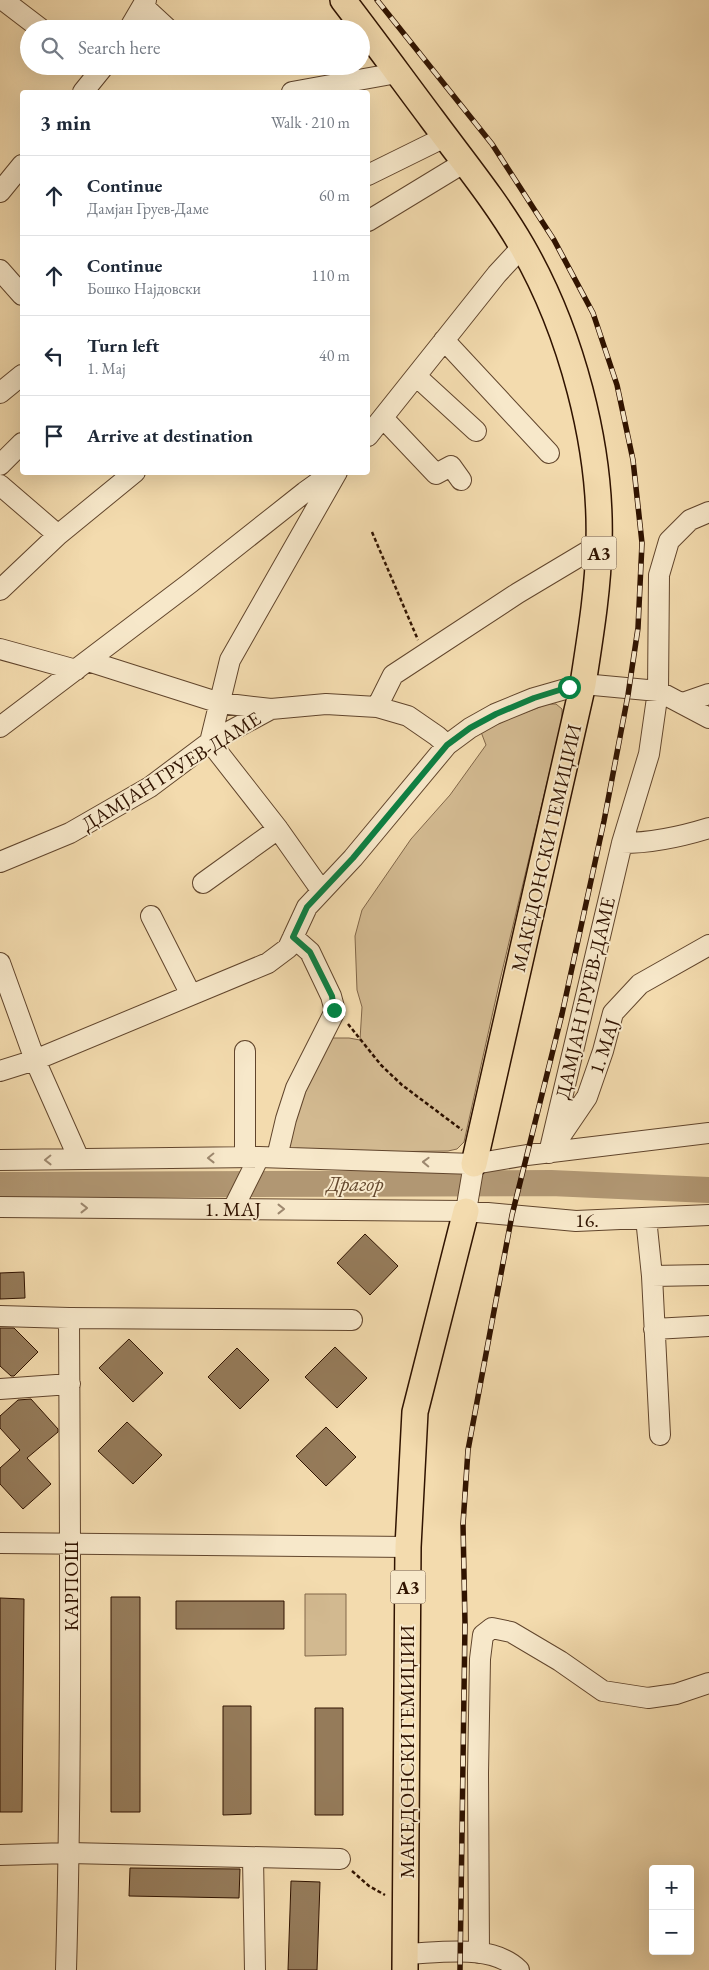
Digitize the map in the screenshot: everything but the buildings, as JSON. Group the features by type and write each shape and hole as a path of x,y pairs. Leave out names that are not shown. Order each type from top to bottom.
{"main road":[{"name":"МАКЕДОНСКИ ГЕМИЏИИ","path":"343,0 355,20"},
{"name":"МАКЕДОНСКИ ГЕМИЏИИ","path":"370,43 397,73 465,162 497,206 522,247 548,298 566,342 586,412 597,487 600,544 593,618 583,684 477,1154"},
{"name":"МАКЕДОНСКИ ГЕМИЏИИ","path":"405,1962 408,1547 415,1412 466,1211"}],"street":[{"path":"3,0 29,20"},
{"path":"134,20 145,3 160,20"},
{"path":"303,90 397,73"},
{"path":"85,90 94,75"},
{"path":"370,174 445,137"},
{"path":"370,221 465,162"},
{"path":"0,192 20,167"},
{"path":"370,434 497,274 522,247"},
{"path":"444,340 550,453"},
{"path":"416,376 476,431"},
{"path":"0,393 20,377"},
{"path":"383,418 436,474 451,466 461,480"},
{"path":"0,465 20,445"},
{"path":"0,590 58,535 131,475"},
{"path":"321,890 278,829 210,742 230,660 313,497 331,475"},
{"path":"0,727 313,497 334,475"},
{"path":"0,485 58,535"},
{"name":"ДАМЈАН ГРУЕВ-ДАМЕ","path":"549,1153 622,843 649,754 658,691 659,575 669,541 690,520 709,512"},
{"path":"377,707 393,675 518,593 600,544"},
{"path":"0,649 82,666 220,703 270,709"},
{"path":"0,1072 35,1060 268,963 288,948 307,907 353,858 447,745 470,728 508,708 534,698 583,684 658,691 709,718"},
{"path":"683,703 709,694"},
{"name":"ДАМЈАН ГРУЕВ-ДАМЕ","path":"0,862 70,833 86,824 150,787 210,742 270,709 326,704 377,707 408,716 447,745"},
{"path":"622,843 646,843 709,828"},
{"path":"203,883 278,829"},
{"path":"151,916 191,996"},
{"path":"235,1205 258,1160 286,1119 296,1088 333,1015 335,1006 310,952 293,937"},
{"name":"1. МАЈ","path":"549,1153 587,1097 603,1051 613,1013 640,984 709,946"},
{"path":"0,963 5,993 79,1159"},
{"path":"245,1051 258,1160"},
{"path":"0,1160 258,1160 477,1154 527,1155 709,1133"},
{"name":"A3","path":"466,1211 477,1154"},
{"name":"1. МАЈ","path":"0,1207 235,1205 466,1211"},
{"name":"16.","path":"466,1211 576,1221 709,1215"},
{"path":"646,1218 652,1276 660,1435"},
{"path":"652,1276 709,1275"},
{"path":"0,1316 352,1320"},
{"name":"КАРПОШ","path":"66,1970 69,1853 71,1544 69,1318"},
{"path":"654,1329 709,1326"},
{"path":"0,1389 70,1384"},
{"path":"0,1543 408,1547"},
{"path":"479,1953 478,1773 480,1659 483,1635 492,1628 511,1632 560,1661 603,1691 648,1698 676,1694 709,1683"},
{"path":"0,1854 69,1853 340,1859"},
{"path":"253,1858 255,1970"},
{"path":"405,1962 460,1952 479,1953 513,1964 519,1970"}],"path":[{"path":"372,532 424,655"},
{"path":"335,1006 360,1041 402,1085 477,1154"},
{"path":"340,1859 369,1886 391,1898"}],"shaded area":[{"path":"548,704 556,704 562,709 562,720 500,980 464,1142 457,1149 448,1151 293,1153 288,1148 291,1119 331,1038 360,1040 362,1007 357,990 355,936 362,910 411,839 450,795 486,745 481,732 513,717"},
{"path":"305,1594 346,1594 346,1655 305,1656"}],"waterway":[{"name":"Драгор","path":"0,1185 551,1183 709,1190"}],"railway":[{"path":"377,0 492,144 554,240 593,313 617,385 633,460 642,543 638,628 628,695 604,821 562,1014 512,1215 468,1450 463,1524 465,1624 460,1970"}],"route":[{"path":"334,1010 332,996 310,952 293,937 307,907 353,858 454,739 482,720 508,708 569,687"}]}
